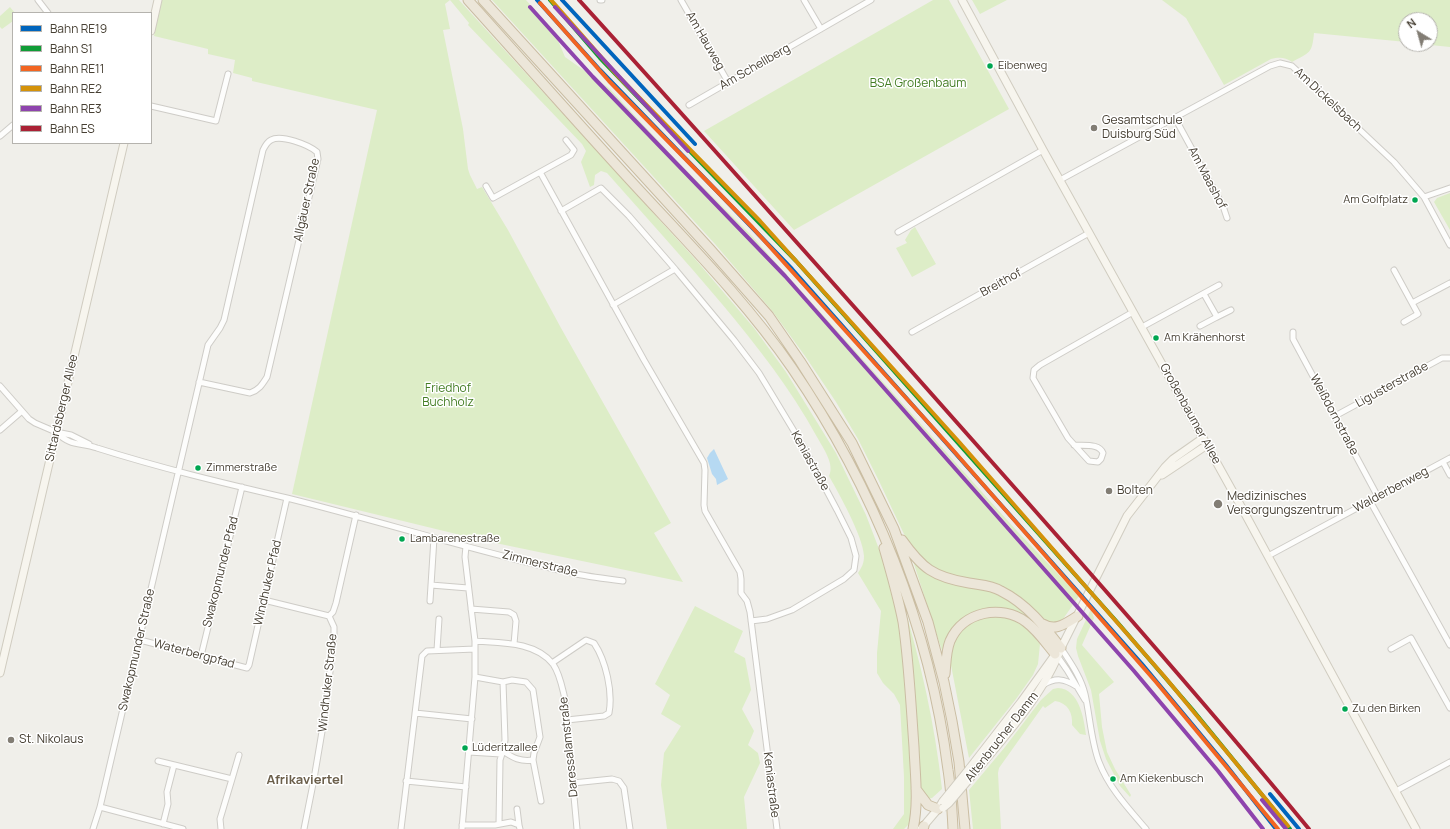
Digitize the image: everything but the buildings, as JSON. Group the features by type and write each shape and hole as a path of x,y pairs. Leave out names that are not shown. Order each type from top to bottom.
{"highway":[{"path":"468,0 760,324 792,368 842,449 874,512 894,560 912,611 933,687 948,769 953,829"},
{"path":"483,0 710,249 768,316 805,367 852,443 894,529 928,622 944,682 959,762 965,829"},
{"path":"874,512 903,622 911,700 916,789 915,820 913,829"},
{"path":"894,529 919,562 928,570 945,578 987,585 1001,590 1020,603 1041,623 1058,653"},
{"path":"944,682 947,650 951,639 966,622 985,612 1003,612 1015,615 1027,622 1058,653"},
{"path":"1041,623 1052,628 1058,627 1078,616"},
{"path":"916,789 928,805 942,806"}],"main road":[{"path":"152,27 158,0"},
{"name":"Großenbaumer Allee","path":"962,0 1043,150 1208,445 1416,829"},
{"name":"Sittardsberger Allee","path":"0,672 124,144"},
{"name":"Altenbrucher Damm","path":"923,828 942,806 1058,653 1078,616 1127,516 1173,459 1203,438"},
{"name":"Altenbrucher Damm","path":"1157,478 1208,445"},
{"name":"Altenbrucher Damm","path":"942,806 949,803 1006,735 1052,670 1058,653"}],"street":[{"path":"38,0 47,12"},
{"name":"Am Hauweg","path":"681,0 728,82"},
{"path":"804,0 821,29"},
{"name":"Am Schellberg","path":"689,105 871,0"},
{"name":"Am Dickelsbach","path":"1060,180 1270,66 1280,63 1292,66 1394,162 1424,197 1450,245"},
{"path":"152,106 216,121 228,74"},
{"name":"Am Maashof","path":"1175,118 1223,206 1227,218"},
{"path":"0,136 12,126"},
{"name":"Allgäuer Straße","path":"178,471 199,382 208,345 224,320 263,150 272,139 278,138 306,144 317,152 318,158 267,377 258,389 250,393 199,382"},
{"path":"486,186 493,198 540,172 573,153 573,148 566,140"},
{"path":"898,232 1043,150"},
{"name":"Keniastraße","path":"540,172 613,305 704,463 705,510 740,572 741,593 747,601 752,621 777,829"},
{"name":"Keniastraße","path":"561,211 601,188 634,221 734,340 759,373 803,446 851,538 856,556 854,570 844,579 792,610 767,619 752,621"},
{"path":"1424,197 1450,188"},
{"name":"Breithof","path":"912,332 1089,233"},
{"path":"613,305 675,269"},
{"path":"1394,270 1418,314 1404,322"},
{"path":"1412,303 1450,283"},
{"path":"1142,327 1220,285"},
{"path":"1204,294 1217,317"},
{"path":"1200,326 1231,310"},
{"path":"1074,444 1095,446 1099,448 1103,453 1101,459 1098,462 1089,461 1068,438 1033,378 1034,370 1040,365 1134,312"},
{"name":"Weißdornstraße","path":"1293,332 1293,339 1378,497"},
{"name":"Ligusterstraße","path":"1335,416 1442,358 1450,358"},
{"name":"Zimmerstraße","path":"0,386 35,424 56,432 68,442 93,447 178,471 577,574 623,581"},
{"path":"0,430 22,411"},
{"name":"Walderbenweg","path":"1268,556 1450,458"},
{"path":"1443,462 1450,475"},
{"name":"Swakopmunder Straße","path":"94,829 140,640 178,471"},
{"name":"Swakopmunder Pfad","path":"201,656 242,487"},
{"name":"Windhuker Pfad","path":"247,668 249,665 287,498"},
{"path":"1370,501 1450,644"},
{"name":"Windhuker Straße","path":"304,829 318,759 329,690 334,627 329,616 333,612 336,603 356,516"},
{"path":"430,601 434,538"},
{"path":"466,546 465,557 475,641 475,677 462,827 496,826 510,822 519,827"},
{"path":"431,584 468,588"},
{"path":"264,600 329,616"},
{"path":"471,609 509,612 514,615 516,621 514,644"},
{"path":"436,650 439,619"},
{"path":"1391,649 1411,638 1450,708"},
{"name":"Waterbergpfad","path":"140,640 247,668"},
{"path":"475,641 514,644 534,651 547,658 552,663 586,640 594,643 603,660 609,687 609,713 604,716 567,720"},
{"path":"401,829 422,656 427,651 475,649"},
{"path":"1058,653 1086,703"},
{"path":"1058,653 1078,676 1084,690 1099,761 1105,776 1114,790 1146,829"},
{"name":"Daressalamstraße","path":"552,663 558,673 565,698 577,829"},
{"path":"475,677 503,682 512,680 526,682 533,690 540,737 533,760 541,801"},
{"path":"1041,687 1051,680 1058,679 1077,686"},
{"path":"496,826 500,760 505,740 503,682"},
{"path":"416,713 472,720"},
{"path":"469,752 502,753 523,762 533,760"},
{"path":"221,829 220,819 239,755"},
{"path":"158,761 232,779"},
{"path":"1396,791 1450,762"},
{"path":"163,824 168,804 167,792 174,765"},
{"path":"573,783 612,779 619,780 624,788 630,829"},
{"path":"406,781 466,787"},
{"path":"100,807 183,829"},
{"path":"517,809 519,827"}],"green space":[{"name":"Friedhof Buchholz","path":"162,0 450,0 445,4 450,29 443,30 463,129 470,175 477,189 482,187 508,230 561,328 671,523 654,533 683,582 481,540 292,494 377,110 252,81 252,78 233,73 235,60 208,54 208,49 154,36"},
{"path":"450,0 459,0 696,260 754,328 786,372 836,453 866,515 879,549 891,584 900,623 907,699 913,815 910,823 904,829 893,829 904,814 904,777 900,705 894,694 883,683 877,673 877,653 881,611 858,573 864,561 863,548 850,515 829,476 830,466 825,451 785,385 761,352 722,304 607,173 601,171 595,175 594,185 590,187 581,162 586,151 582,144 468,25 469,23"},
{"path":"492,0 526,0 554,31 565,57 609,88 679,163 751,235 1017,531 1079,596 1061,622 1057,625 1043,621 1023,599 1003,586 946,575 930,567 911,549 858,439 836,402 773,312 715,244"},
{"name":"BSA Großenbaum","path":"933,0 949,0 1009,109 794,230 704,131"},
{"path":"972,0 1007,0 980,14"},
{"path":"1162,0 1450,0 1450,47 1438,46 1438,12 1398,12 1398,41 1314,33 1311,49 1303,56 1292,62 1282,58 1271,59 1224,85 1186,18"},
{"path":"10,7 14,12 12,12 12,22 2,29 0,27 0,16"},
{"path":"1450,193 1450,230 1434,202 1437,198"},
{"path":"915,227 936,264 912,277 896,248 907,243 905,240 911,230"},
{"path":"913,561 999,593 1018,605 1031,617 1030,618 1016,611 1002,608 984,610 975,613 943,654"},
{"path":"902,600 926,694 939,765 942,789 932,798 927,799 921,787 915,700"},
{"path":"695,606 743,631 734,652 745,658 751,690 742,709 754,731 748,745 758,753 760,763 744,797 747,829 667,829 661,785 664,753 681,726 661,714 670,695 655,684"},
{"path":"1091,609 1094,618 1082,645 1114,682 1099,694 1102,727 1107,752 1115,769 1131,795 1130,797 1120,786 1106,759 1100,741 1091,690 1076,648 1077,639"},
{"path":"985,616 1011,619 1017,621 1028,630 1040,644 1038,664 1033,675 1016,699 969,758 950,660 953,640 968,624"},
{"path":"1058,688 1071,693 1076,699 1082,713 1086,735 1080,734 1072,725 1072,716 1066,706 1055,701 1045,708 1043,706 999,768 1001,829 973,829 969,790 1005,747 1041,700 1053,689"}],"water":[{"path":"714,449 728,479 717,485 707,458"}],"rail line":[{"name":"RE19","path":"537,0 600,70 792,269 1142,664 1226,765 1276,829"},
{"name":"S1","path":"550,0 600,58 796,261 1118,623 1192,709 1290,829"},
{"name":"RE2","path":"551,0 617,75 760,221 960,443 1164,676 1288,826"},
{"name":"RE19","path":"562,0 695,144"},
{"name":"ES","path":"579,0 960,426 1180,676 1309,829"},
{"name":"RE11","path":"540,3 609,81 752,227 952,449 1156,682 1278,829"},
{"name":"RE3","path":"530,7 593,77 785,276 1134,671 1218,771 1263,829"},
{"name":"RE3","path":"555,7 688,151"},
{"name":"RE19","path":"1270,794 1299,829"},
{"name":"RE3","path":"1262,800 1286,829"}],"place":[{"name":"Eibenweg","path":"990,66"},
{"name":"Gesamtschule Duisburg Süd","path":"1094,128"},
{"name":"Am Golfplatz","path":"1415,200"},
{"name":"Am Krähenhorst","path":"1156,338"},
{"name":"Zimmerstraße","path":"198,468"},
{"name":"Bolten","path":"1109,491"},
{"name":"Medizinisches Versorgungszentrum","path":"1218,504"},
{"name":"Lambarenestraße","path":"402,539"},
{"name":"Zu den Birken","path":"1345,709"},
{"name":"St. Nikolaus","path":"11,740"},
{"name":"Lüderitzallee","path":"465,748"},
{"name":"Am Kiekenbusch","path":"1113,779"}],"district":[{"name":"Afrikaviertel","path":"305,780"}]}
